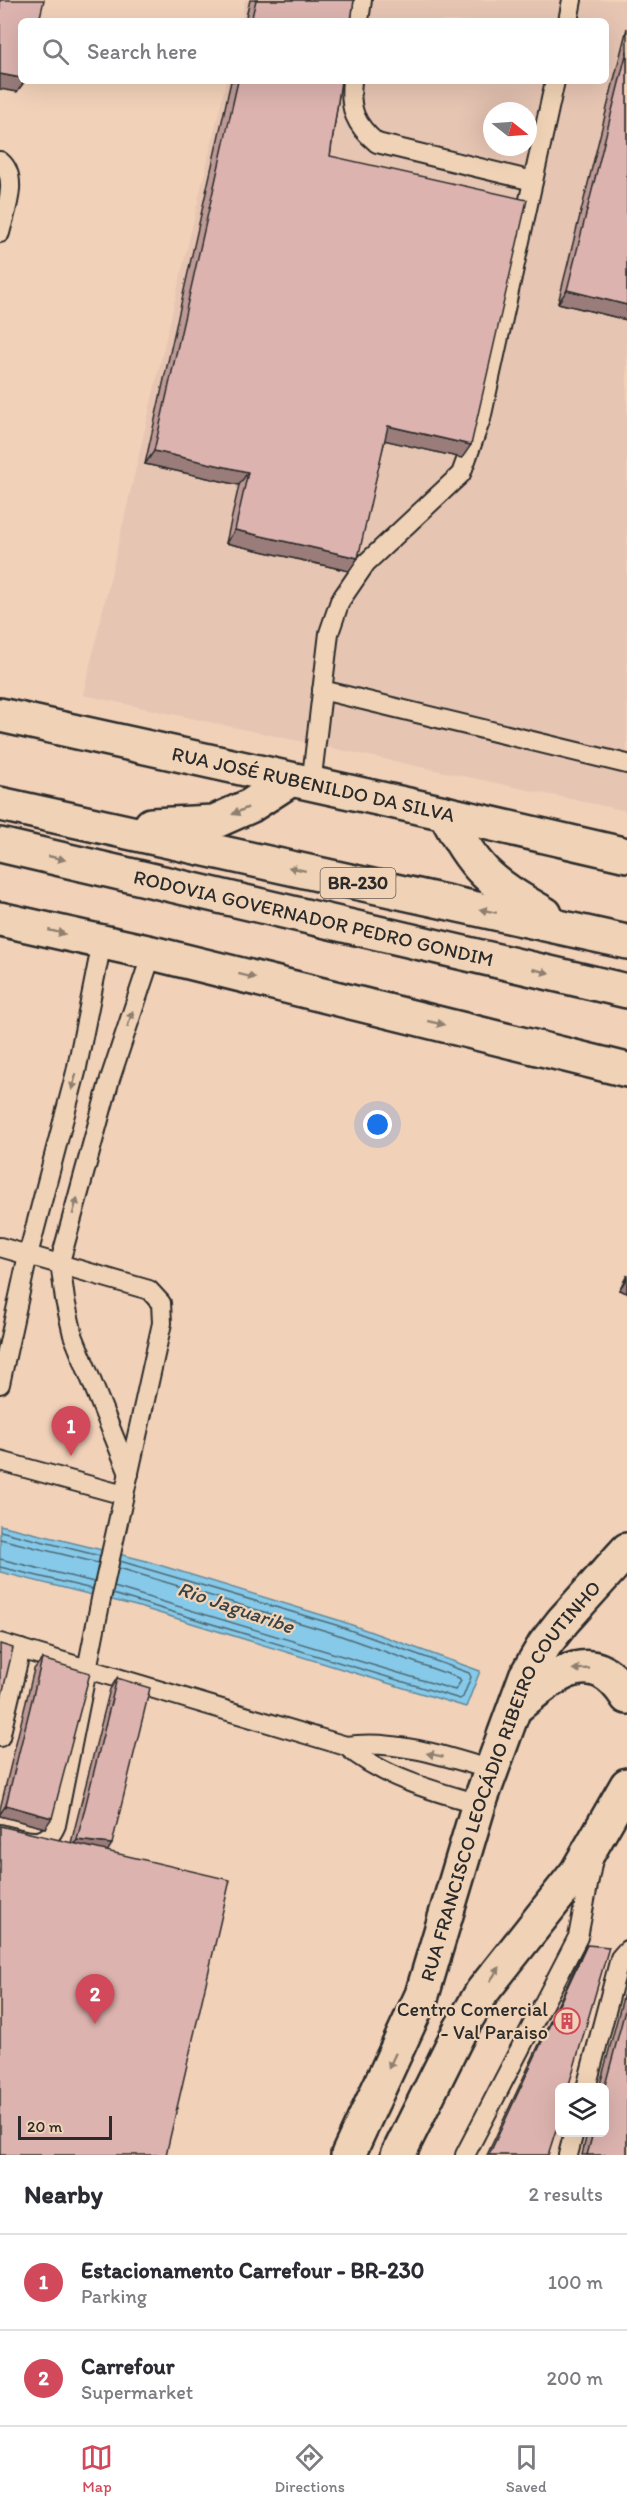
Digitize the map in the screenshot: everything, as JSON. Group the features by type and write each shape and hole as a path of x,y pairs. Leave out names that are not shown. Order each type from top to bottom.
{"main road":[{"name":"RUA JOSÉ RUBENILDO DA SILVA","path":"0,715 627,855"},
{"path":"89,824 181,825 214,822 301,783"},
{"name":"BR-230","path":"0,804 627,942"},
{"path":"445,813 466,852 484,875 516,898 570,929"},
{"name":"RODOVIA GOVERNADOR PEDRO GONDIM","path":"0,845 627,991"},
{"path":"0,919 152,953 627,1070"},
{"name":"RUA FRANCISCO LEOCÁDIO RIBEIRO COUTINHO","path":"348,2155 422,1995 479,1804 526,1676 545,1644 627,1550"},
{"path":"514,1709 566,1670 585,1667 601,1671 614,1678 627,1697"},
{"path":"398,2155 460,2030 482,1992 558,1896 596,1843 627,1785"}],"lane":[{"path":"359,18 362,0"},
{"path":"569,18 572,0"},
{"path":"352,84 350,101 361,130 377,143 533,181"},
{"path":"301,783 322,690 333,617 353,580 366,563 461,474 482,419 554,84"},
{"path":"0,161 6,165 11,181 0,233"},
{"path":"322,690 627,764"},
{"path":"0,1384 28,1255 76,1072 102,942"},
{"path":"129,1474 73,1335 60,1262 110,1079 152,953"},
{"path":"0,1247 60,1262 149,1290 161,1303 162,1323 101,1599 56,1825 47,1840 39,1843 0,1834"},
{"path":"0,1461 124,1495"},
{"path":"0,1643 89,1667 346,1746 362,1760 408,1781 479,1804"},
{"path":"0,1737 21,1649"},
{"path":"346,1746 366,1743 388,1746 491,1770"},
{"path":"465,2155 578,1937 596,1843"},
{"path":"587,2083 620,1958 627,1950"},
{"path":"568,2155 573,2137"}],"shaded area":[{"path":"245,0 627,0 627,811 83,695 225,84 609,84 609,18 242,18"}],"water":[{"name":"Rio Jaguaribe","path":"0,1525 143,1560 338,1620 480,1671 466,1707 136,1606 0,1572"}],"building":[{"path":"0,0 44,0 40,18 18,18 18,77 0,74"},
{"path":"256,0 354,0 351,18 252,18"},
{"path":"627,51 627,305 567,290"},
{"path":"237,84 341,84 330,156 527,200 471,445 388,426 358,558 235,530 248,472 154,451"},
{"path":"0,1644 13,1648 0,1703"},
{"path":"42,1659 90,1673 52,1818 6,1805"},
{"path":"117,1678 150,1688 112,1844 77,1840"},
{"path":"0,1826 230,1880 166,2155 0,2155"},
{"name":"Centro Comercial - Val Paraiso","path":"587,1945 609,1947 569,2083 555,2083 555,2133 548,2155 489,2155"},
{"path":"627,2003 627,2155 587,2155 592,2137 609,2137 609,2083 606,2083"}],"place":[{"name":"Estacionamento Carrefour - BR-230","path":"71,1456"},
{"name":"Centro Comercial - Val Paraiso","path":"567,2021"},
{"name":"Carrefour","path":"95,2024"}]}
